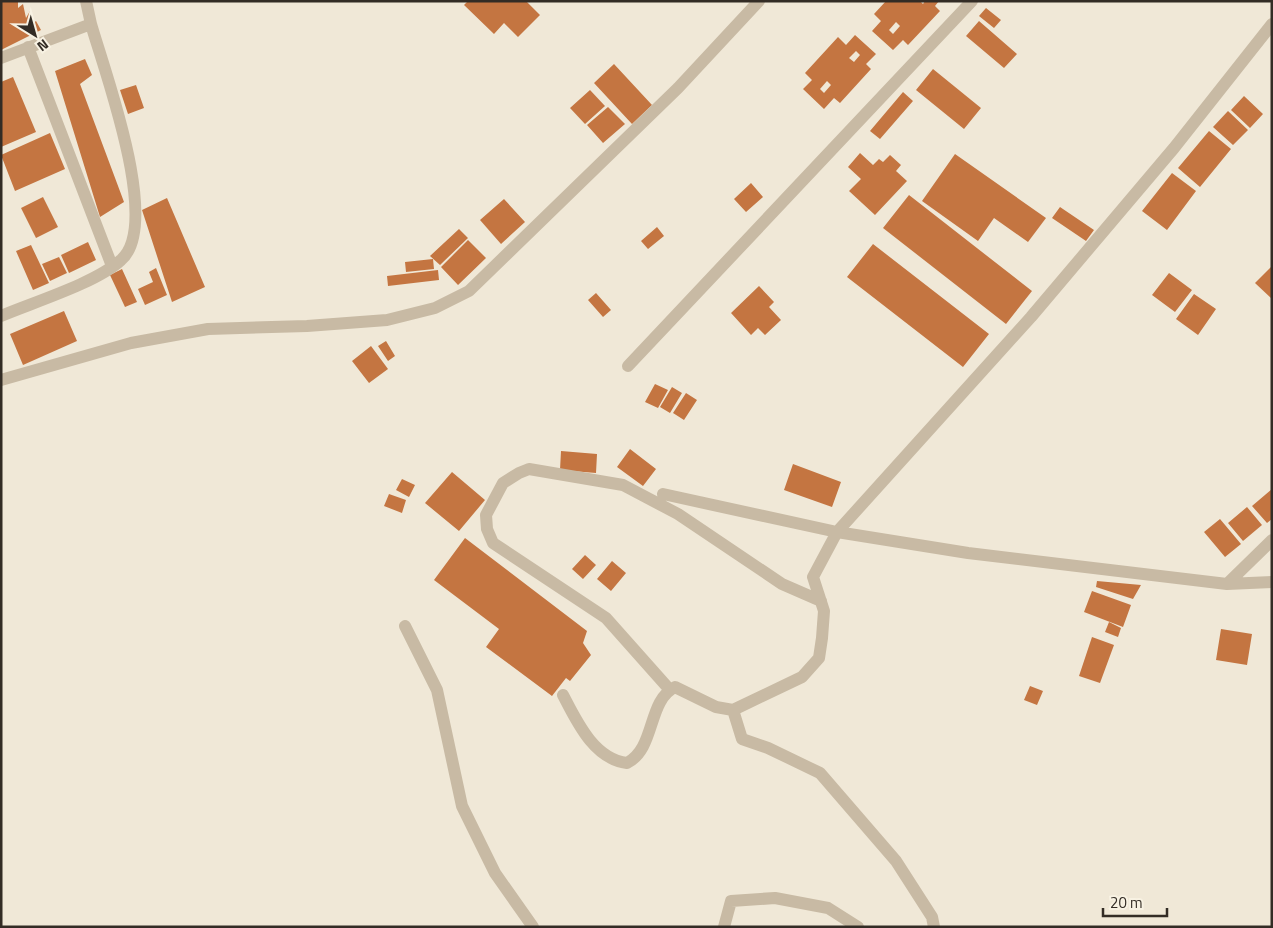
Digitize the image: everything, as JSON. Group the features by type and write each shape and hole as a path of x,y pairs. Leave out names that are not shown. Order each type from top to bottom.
{"street":[{"path":"1,316 98,276 122,260 131,247 137,202 133,171 90,24 86,1"},
{"path":"1,380 131,343 208,329 307,326 387,320 435,308 469,291 678,88 759,1"},
{"path":"628,366 972,1"},
{"path":"1,58 90,24"},
{"path":"563,695 588,737 602,755 614,762 627,763 642,752 663,698 670,690 676,687 716,707 733,710 802,677 819,658 824,611 813,577 837,532 1031,317 1174,148 1272,24"},
{"path":"28,47 112,266"},
{"path":"670,690 606,618 493,543 487,529 486,515 503,483 529,469 623,485 678,514 782,584 821,601"},
{"path":"663,494 837,532 968,553 1227,584 1272,582"},
{"path":"1227,584 1272,540"},
{"path":"405,626 437,690 462,806 495,873 533,927"},
{"path":"733,710 742,739 768,748 820,773 896,861 932,917 934,927"},
{"path":"724,927 731,901 775,898 828,908 858,927"}],"building":[{"path":"1,1 18,1 18,8 23,4 26,18 30,11 32,24 36,21 41,30 1,50"},
{"path":"468,1 526,1 540,15 518,37 504,23 494,34 464,5"},
{"path":"886,1 920,1 923,4 925,1 939,1 935,6 940,11 908,45 903,40 893,50 872,31 881,21 874,14","holes":["896,22 900,26 893,34 889,30"]},
{"path":"986,8 1001,20 994,28 979,16"},
{"path":"979,21 1017,54 1004,68 966,36"},
{"path":"855,35 876,54 866,64 871,69 840,103 834,98 824,109 803,89 812,80 805,73 838,37 846,45","holes":["856,51 860,55 854,62 849,58","827,81 831,85 824,93 820,89"]},
{"path":"85,59 92,75 80,84 124,202 100,217 55,71"},
{"path":"614,64 652,105 632,124 594,83"},
{"path":"933,69 981,108 964,129 916,90"},
{"path":"13,77 36,132 1,147 1,82"},
{"path":"136,85 144,108 128,114 120,90"},
{"path":"590,90 605,106 585,124 570,108"},
{"path":"903,92 913,101 880,139 870,131"},
{"path":"1244,96 1263,114 1250,128 1231,110"},
{"path":"608,107 625,124 603,143 587,125"},
{"path":"1228,111 1248,130 1233,145 1213,127"},
{"path":"1209,131 1231,149 1200,187 1178,168"},
{"path":"50,133 65,169 15,191 1,155"},
{"path":"860,153 873,165 879,159 883,162 890,155 901,165 896,171 907,181 875,215 849,191 861,179 848,167"},
{"path":"955,154 1046,218 1028,242 994,218 978,241 922,201"},
{"path":"1172,173 1196,191 1167,230 1142,211"},
{"path":"751,183 763,197 746,212 734,199"},
{"path":"909,195 1032,291 1006,324 883,228"},
{"path":"43,197 58,227 36,238 21,208"},
{"path":"167,198 205,287 172,302 142,210"},
{"path":"504,199 525,222 501,244 480,220"},
{"path":"1060,207 1094,230 1086,241 1052,218"},
{"path":"657,227 664,236 648,249 641,241"},
{"path":"459,229 468,238 440,265 430,256"},
{"path":"468,240 486,258 458,285 441,267"},
{"path":"88,242 96,260 69,273 61,255"},
{"path":"873,244 989,334 963,367 847,277"},
{"path":"31,245 49,283 33,290 16,251"},
{"path":"59,257 67,273 50,281 42,264"},
{"path":"433,259 434,269 406,272 405,262"},
{"path":"1272,266 1272,299 1255,283"},
{"path":"156,268 167,295 145,305 138,289 153,282 149,272"},
{"path":"122,269 137,302 125,307 110,275"},
{"path":"438,270 439,280 388,286 387,276"},
{"path":"1169,273 1192,290 1175,312 1152,295"},
{"path":"759,286 774,302 769,307 781,320 765,335 758,328 751,335 731,313"},
{"path":"596,293 611,310 603,317 588,300"},
{"path":"1194,294 1216,309 1198,335 1176,319"},
{"path":"64,311 77,341 23,365 10,334"},
{"path":"386,341 395,356 388,361 378,346"},
{"path":"371,346 388,369 369,383 352,361"},
{"path":"655,384 668,390 658,408 645,402"},
{"path":"672,387 682,393 670,413 660,407"},
{"path":"686,393 697,400 684,420 673,413"},
{"path":"630,449 656,469 643,486 617,467"},
{"path":"561,451 597,454 596,473 560,470"},
{"path":"793,464 841,482 832,507 784,490"},
{"path":"452,472 485,500 459,531 425,503"},
{"path":"402,479 415,485 409,497 396,490"},
{"path":"1272,489 1272,519 1267,523 1252,506"},
{"path":"389,494 406,500 402,513 384,506"},
{"path":"1247,507 1262,525 1243,541 1228,523"},
{"path":"1220,519 1241,544 1225,557 1204,532"},
{"path":"465,538 587,631 583,643 591,655 570,681 566,678 552,696 486,647 499,629 434,580"},
{"path":"585,555 596,565 583,579 572,569"},
{"path":"612,561 626,573 611,591 597,579"},
{"path":"1097,581 1141,585 1133,599 1096,587"},
{"path":"1092,591 1131,605 1123,627 1084,612"},
{"path":"1109,622 1121,628 1118,637 1105,632"},
{"path":"1221,629 1252,634 1247,665 1216,660"},
{"path":"1092,637 1114,645 1100,683 1079,676"},
{"path":"1030,686 1043,691 1037,705 1024,700"}]}
